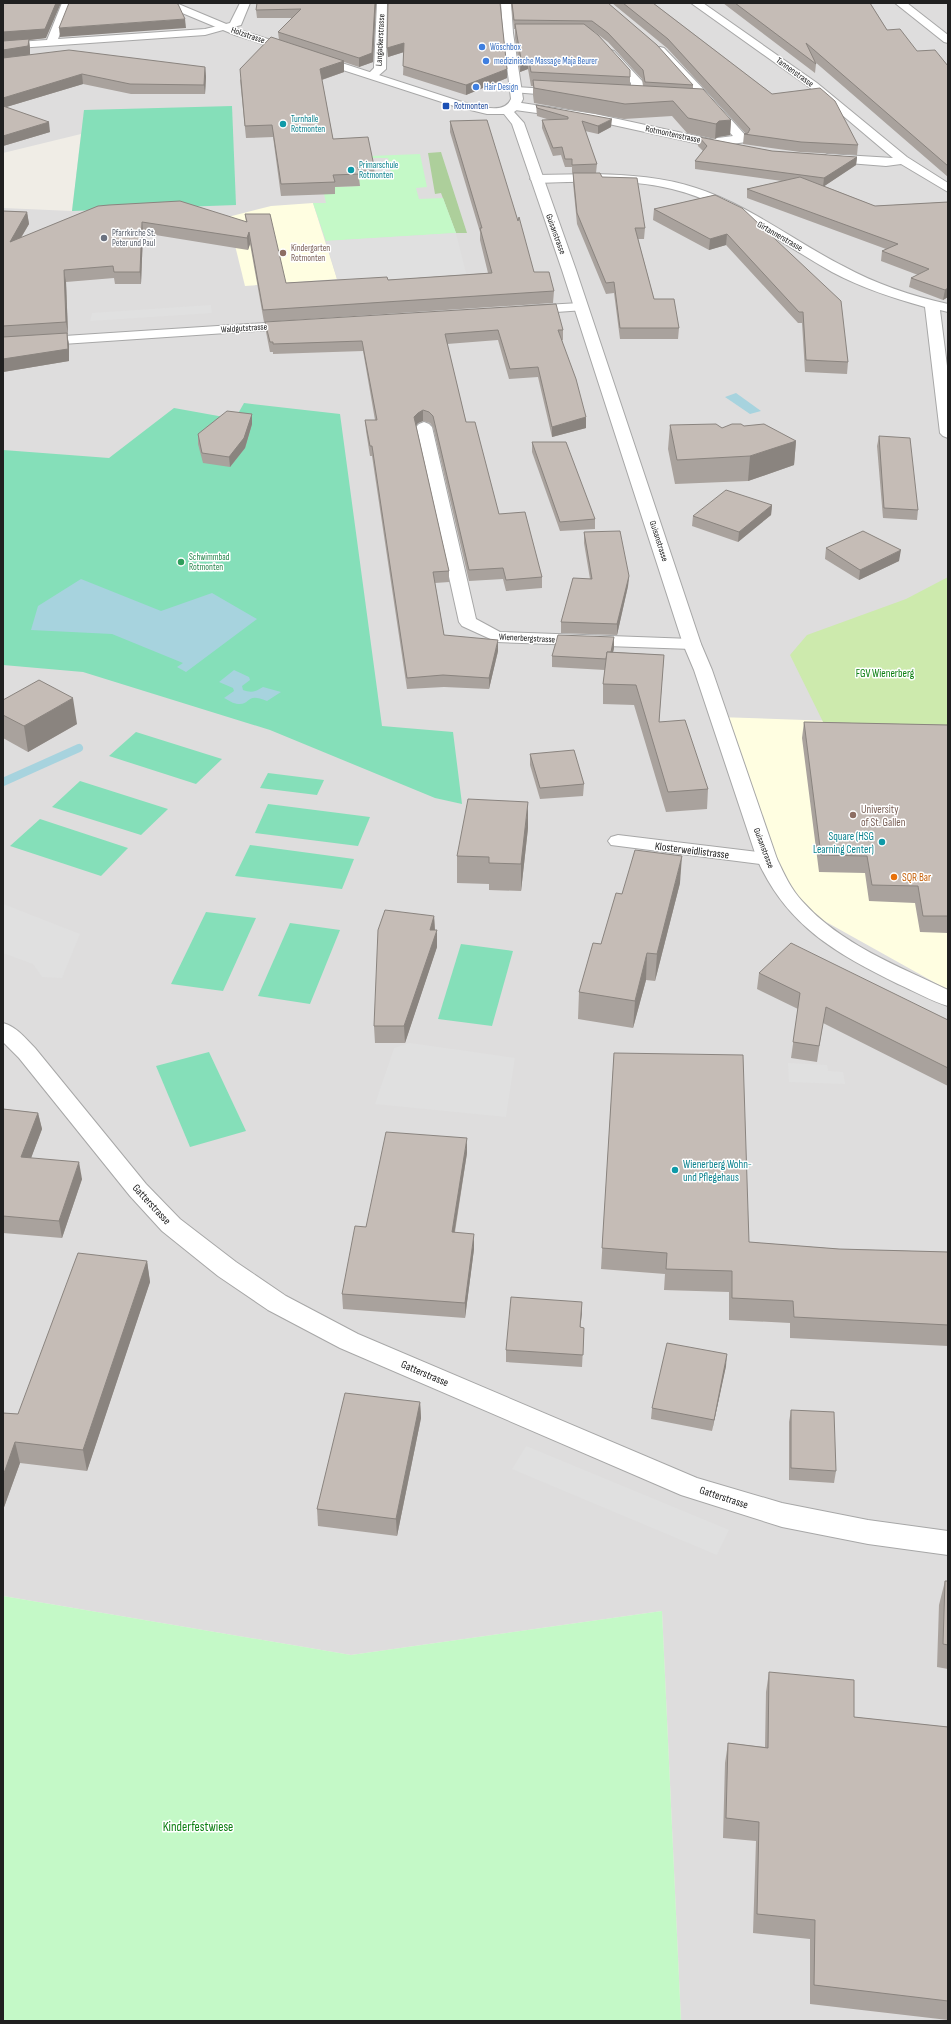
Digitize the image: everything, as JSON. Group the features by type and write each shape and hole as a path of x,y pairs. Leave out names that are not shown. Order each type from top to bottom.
{"street":[{"path":"52,41 67,3"},
{"path":"167,3 227,28 237,23 245,3"},
{"name":"Langackerstrasse","path":"373,75 380,69 382,3"},
{"path":"506,3 514,33 517,98 511,108"},
{"name":"Tannenstrasse","path":"696,3 813,86 903,160 948,188"},
{"path":"900,3 948,40"},
{"name":"Holzstrasse","path":"3,46 52,41 204,32 227,28 474,108 511,108"},
{"path":"99,51 138,37"},
{"path":"650,42 662,51 742,139 709,142"},
{"path":"603,45 636,82 641,98 622,96"},
{"path":"516,90 574,94"},
{"path":"692,99 708,100"},
{"name":"Rotmontenstrasse","path":"511,108 542,108 748,150"},
{"name":"Guisanstrasse","path":"511,108 518,123 536,179 554,226 692,644 703,670 767,858 780,886 794,904 831,938 858,954 948,999"},
{"path":"817,157 886,162 903,160"},
{"name":"Girtannerstrasse","path":"536,179 633,180 692,190 762,224 832,266 890,293 948,308"},
{"path":"932,305 948,433"},
{"path":"510,312 580,307"},
{"name":"Waldgutstrasse","path":"3,344 311,324"},
{"name":"Wienerbergstrasse","path":"424,428 468,622 497,637 692,644"},
{"name":"Klosterweidlistrasse","path":"618,841 767,858"},
{"name":"Gatterstrasse","path":"3,1031 27,1053 138,1190 171,1225 227,1269 277,1303 349,1341 691,1487 782,1514 868,1532 948,1543"}],"shaded area":[{"path":"3,3 948,3 948,2021 681,2021 662,1611 351,1655 3,1596 3,208 72,211 81,134 3,153"},
{"name":"Kindergarten Rotmonten","path":"313,203 337,279 245,286 228,217 271,206"},
{"path":"456,233 467,276 339,286 326,241"},
{"path":"211,305 212,313 90,321 92,313"},
{"name":"University of St. Gallen","path":"718,717 948,725 948,990 794,904"},
{"path":"3,904 80,934 62,978 42,977 33,964 3,953"},
{"path":"410,1043 515,1058 506,1117 375,1104 394,1048"},
{"path":"788,1063 827,1065 828,1071 843,1072 845,1084 789,1082"},
{"path":"526,1446 729,1530 717,1555 512,1469"}],"green space":[{"path":"232,106 236,205 72,211 84,110"},
{"path":"441,152 467,233 456,233 441,193 435,194 428,153"},
{"path":"420,154 427,187 416,188 419,199 443,198 456,233 326,241 313,203 326,203 324,194 335,194 334,187 360,186 358,177 392,177 388,158 371,158 370,156"},
{"name":"Schwimmbad Rotmonten","path":"244,403 340,414 382,726 453,732 462,804 435,798 270,730 83,672 3,665 3,450 109,458 174,408 235,419"},
{"name":"FGV Wienerberg","path":"948,577 948,738 829,734 790,655 807,635 906,599"},
{"path":"136,732 222,759 196,784 109,756"},
{"path":"268,773 324,780 317,795 260,788"},
{"path":"80,781 168,809 141,835 52,807"},
{"path":"268,804 370,817 358,846 255,833"},
{"path":"40,819 128,848 101,876 10,846"},
{"path":"250,845 354,859 342,889 235,876"},
{"path":"206,912 256,918 223,991 171,984"},
{"path":"290,923 340,930 310,1004 258,996"},
{"path":"461,944 513,951 492,1026 438,1019"},
{"path":"209,1052 246,1131 190,1147 156,1066"},
{"name":"Kinderfestwiese","path":"3,1596 351,1655 662,1611 681,2021 3,2021"}],"water":[{"path":"736,393 761,411 750,414 725,397"},
{"path":"81,579 161,611 212,593 257,619 186,672 177,667 183,663 112,634 31,630 38,606"},
{"path":"234,670 249,677 250,680 242,686 243,690 253,692 263,687 281,692 267,701 252,698 242,704 233,703 224,698 234,691 233,688 219,682"}],"building":[{"path":"3,3 56,3 45,29 3,32"},
{"path":"69,3 176,3 178,4 185,19 59,28"},
{"path":"257,3 375,3 372,53 359,58 278,32 301,9 256,10"},
{"path":"388,3 500,3 507,69 466,85 403,66 404,43 387,48"},
{"path":"512,3 608,3 657,45 693,85 645,82 643,70 608,33 592,21 514,20"},
{"path":"623,3 653,3 772,94 820,88 835,101 858,145 801,142 744,134 748,133 750,129 668,39"},
{"path":"735,3 870,3 887,30 900,29 917,51 935,50 948,66 948,166 806,43 816,64"},
{"path":"515,24 584,24 598,35 630,70 630,77 531,72 528,56 521,59"},
{"path":"271,37 344,61 320,69 333,139 368,137 374,166 358,167 359,174 333,175 335,182 281,184 272,125 245,126 240,69"},
{"path":"29,39 28,46 3,50 3,41"},
{"path":"69,50 205,67 204,85 130,84 82,74 3,98 3,58"},
{"path":"533,80 703,89 731,120 719,121 716,124 688,118 673,101 625,104 534,88"},
{"path":"536,105 612,119 598,126 582,121 597,164 572,165 572,159 565,159 562,147 553,148 542,120 568,119 568,117 537,108"},
{"path":"3,106 49,122 3,136"},
{"path":"487,120 518,221 519,217 534,272 549,272 554,291 263,310 249,232 247,238 142,222 140,272 114,272 113,266 64,270 66,322 3,326 3,211 27,212 10,242 98,206 180,201 247,222 245,214 270,214 286,283 387,277 388,280 492,273 480,228 482,228 450,121"},
{"path":"699,137 772,151 857,157 824,178 695,161 707,146"},
{"path":"573,173 600,173 602,177 637,178 645,228 635,228 654,299 674,299 679,328 620,328 614,282 606,283 577,213"},
{"path":"800,177 875,206 948,202 948,288 945,290 911,278 929,269 882,251 898,244 747,189"},
{"path":"715,195 742,208 841,301 848,362 806,360 803,312 799,312 727,234 710,239 654,209"},
{"path":"556,304 563,330 558,330 576,379 586,417 552,427 538,367 510,369 498,330 445,334 466,422 475,422 499,514 525,512 542,577 506,580 503,568 469,570 433,416 429,412 423,410 418,413 414,417 449,571 433,572 444,635 498,640 489,678 443,675 407,678 372,446 370,446 365,420 377,420 362,341 273,344 273,342 270,342 265,322"},
{"path":"67,333 68,349 3,359 3,337"},
{"path":"227,411 252,414 244,438 229,457 202,453 198,434"},
{"path":"716,424 722,428 732,424 741,424 744,426 764,424 796,441 750,456 677,460 670,425"},
{"path":"879,436 910,438 918,510 884,508"},
{"path":"532,442 566,442 595,519 560,522"},
{"path":"726,490 772,505 739,532 693,516"},
{"path":"620,531 629,576 617,624 561,622 573,578 592,579 584,532"},
{"path":"863,531 901,550 860,570 826,548"},
{"path":"558,635 614,637 611,652 607,652 606,659 552,656"},
{"path":"607,652 664,655 659,722 685,720 708,789 668,792 636,685 603,684"},
{"path":"39,680 73,698 24,726 3,715 3,700"},
{"name":"Square (HSG Learning Center)","path":"804,722 948,725 948,916 923,916 918,886 872,885 867,856 821,855"},
{"path":"574,750 584,784 540,788 530,754"},
{"path":"468,799 528,802 521,864 489,863 489,857 457,856"},
{"path":"635,850 682,856 657,954 647,953 635,1001 579,992 593,943 601,944 616,893 622,894"},
{"path":"385,910 434,916 430,930 437,930 404,1026 374,1026 378,930"},
{"path":"791,943 948,1020 948,1068 826,1007 819,1046 793,1042 800,993 759,973"},
{"name":"Wienerberg Wohn- und Pflegehaus","path":"614,1053 743,1055 749,1242 839,1249 948,1252 948,1325 794,1317 793,1301 732,1298 732,1271 666,1269 667,1253 602,1248"},
{"path":"3,1109 38,1113 21,1157 79,1162 59,1221 3,1216"},
{"path":"386,1132 467,1138 452,1232 474,1234 465,1303 342,1294 355,1226 366,1227"},
{"path":"78,1253 147,1261 83,1450 15,1442 3,1476 3,1413 18,1414"},
{"path":"511,1297 582,1302 580,1327 584,1328 583,1355 506,1350"},
{"path":"667,1343 727,1354 714,1420 652,1408"},
{"path":"345,1393 420,1402 396,1519 317,1509"},
{"path":"791,1410 834,1412 836,1471 791,1468"},
{"path":"945,1581 948,1581 948,1645 943,1644"},
{"path":"769,1672 854,1680 854,1717 948,1727 948,2001 814,1985 815,1920 757,1914 759,1822 726,1818 728,1743 768,1748"}],"waterway":[{"path":"3,782 79,748"}],"place":[{"name":"Wöschbox","path":"482,47"},
{"name":"medizinische Massage Maja Beurer","path":"486,61"},
{"name":"Hair Design","path":"476,87"},
{"name":"Rotmonten","path":"446,106"},
{"name":"Turnhalle Rotmonten","path":"283,124"},
{"name":"Primarschule Rotmonten","path":"351,170"},
{"name":"Pfarrkirche St. Peter und Paul","path":"104,238"},
{"name":"Kindergarten Rotmonten","path":"283,253"},
{"name":"Schwimmbad Rotmonten","path":"181,562"},
{"name":"University of St. Gallen","path":"853,815"},
{"name":"Square (HSG Learning Center)","path":"882,842"},
{"name":"SQR Bar","path":"894,877"},
{"name":"Wienerberg Wohn- und Pflegehaus","path":"675,1170"}]}
